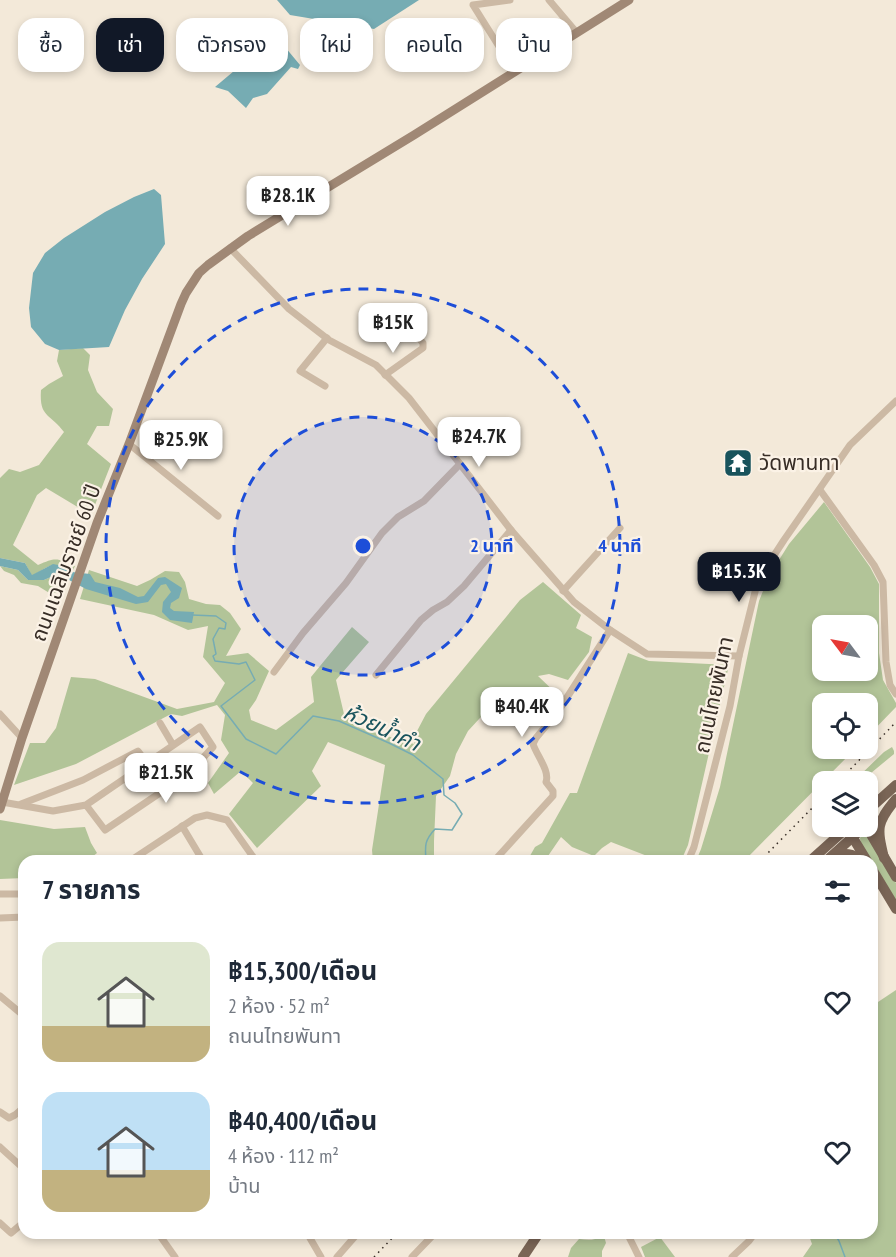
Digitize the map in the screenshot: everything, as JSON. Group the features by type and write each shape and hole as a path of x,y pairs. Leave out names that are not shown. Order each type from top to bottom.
{"main road":[{"path":"878,801 896,785"},
{"path":"878,815 896,799"},
{"path":"884,858 879,829 883,815 896,799"},
{"path":"818,855 842,837"},
{"path":"832,855 846,837"},
{"path":"853,837 862,855"},
{"path":"872,837 896,877"},
{"path":"878,879 896,909"},
{"path":"523,1257 535,1239"}],"street":[{"path":"496,42 473,5 510,0"},
{"path":"549,0 577,33"},
{"name":"ถนนเฉลิมราชย์ 60 ปี","path":"572,36 629,0"},
{"name":"ถนนเฉลิมราชย์ 60 ปี","path":"1,805 97,523 186,293 199,273 230,248 305,200 515,72"},
{"path":"230,248 289,309 327,338 376,365 409,398 511,530 574,602 610,630 647,654 739,656"},
{"path":"386,375 423,348 423,343 411,329 406,328 400,333"},
{"path":"325,386 300,371 327,338"},
{"name":"ถนนไทยพันทา","path":"691,855 730,706 739,656 758,580 850,445 896,401"},
{"path":"129,444 218,516"},
{"path":"274,672 303,633 346,583 381,533 398,517 424,501 460,464"},
{"path":"820,490 874,565 883,582 886,662 890,685 896,694"},
{"path":"563,591 620,528"},
{"path":"376,675 421,620 447,602 464,586 511,530"},
{"path":"499,855 553,796 553,791 546,782 548,776 533,744 559,710 610,630"},
{"path":"0,714 22,738"},
{"path":"160,723 172,745"},
{"path":"1,805 20,805 53,811 86,805 200,727 213,747 188,774 105,830 86,805"},
{"path":"20,805 83,780 138,751 147,763"},
{"path":"139,855 195,818 207,815 227,820 252,855"},
{"path":"182,826 199,855"},
{"path":"0,894 18,894"},
{"path":"0,918 18,917"},
{"path":"0,996 18,1011"},
{"path":"0,1112 9,1118 18,1112"},
{"path":"0,1147 18,1164"},
{"path":"0,1223 11,1233 18,1227"},
{"path":"162,1239 176,1257"},
{"path":"310,1239 321,1257"},
{"path":"337,1257 353,1239"},
{"path":"412,1257 429,1239"},
{"path":"630,1239 639,1257"},
{"path":"732,1257 750,1239"}],"green space":[{"path":"83,348 90,355 88,370 97,392 113,409 109,426 97,426 87,444 111,464 91,515 46,488 37,495 13,545 38,565 57,560 75,566 72,572 61,566 52,565 32,576 25,563 0,558 0,478 9,469 20,472 39,465 64,432 44,411 41,390 63,376 57,361 59,350"},
{"path":"824,502 870,567 879,584 879,653 883,680 896,707 878,726 878,693 812,693 812,759 845,759 833,771 812,771 812,792 750,855 698,855 720,787 759,601 769,576 789,544"},
{"path":"0,566 18,570 28,580 44,580 53,576 69,580 65,590 51,594 38,586 21,583 14,575 4,571"},
{"path":"89,570 137,586 165,571 179,572 185,582 189,599 220,605 230,613 241,629 226,656 248,653 269,671 249,710 251,720 276,730 314,702 311,677 352,627 369,642 336,680 344,714 360,728 414,744 416,733 426,714 520,600 543,582 581,615 576,628 592,637 589,652 568,680 549,674 538,676 560,697 543,720 514,700 491,706 468,731 456,754 450,776 436,796 434,855 372,855 385,765 328,742 312,771 321,786 257,848 229,814 253,783 241,771 214,794 208,783 229,753 221,740 225,715 217,705 182,716 171,714 76,764 14,785 30,743 45,743 56,728 71,677 95,679 177,709 214,702 225,683 203,657 208,626 188,630 154,615 80,599"},
{"path":"628,653 649,661 729,665 688,845 684,855 645,855 611,842 595,855 592,855 572,847 561,837 549,855 530,855 535,847 542,843 570,793 577,793"},
{"path":"892,747 894,754 873,771 864,771 878,759"},
{"path":"0,820 54,829 85,827 97,853 94,855 18,855 18,878 0,879"},
{"path":"860,837 869,839 896,883 896,901 878,871 878,855 868,855"},
{"path":"896,990 896,1257 803,1257 812,1244 810,1239 878,1239 878,1002"},
{"path":"579,1239 605,1239 602,1257 568,1257 571,1248"},
{"path":"656,1239 662,1239 675,1257 645,1257 641,1247"}],"water":[{"path":"277,0 419,0 391,18 385,18 385,22 374,29 373,18 308,18 290,15"},
{"path":"288,51 300,65 298,69 291,67 288,70"},
{"path":"233,72 287,72 267,94 253,98 246,108 228,91 215,87"},
{"path":"154,189 161,195 165,244 125,310 109,347 59,350 45,344 31,327 29,308 33,273 45,253 105,212"},
{"path":"0,558 25,563 32,575 53,564 63,566 72,572 90,574 95,582 120,588 138,597 144,596 158,578 165,577 182,588 179,598 171,603 170,608 174,611 194,612 192,623 170,620 162,612 163,602 171,592 166,584 161,585 148,602 136,604 53,576 44,580 28,580 18,570 0,566"}],"waterway":[{"name":"ห้วยน้ำคำ","path":"192,615 216,616 226,623 225,629 219,628 213,639 215,661 239,664 246,662 255,680 221,706 246,739 276,754 313,716 339,721 413,755 443,779 444,795 455,803 462,814 452,830 435,829 431,833 426,844 425,855"},
{"name":"ห้วยน้ำคำ","path":"838,1239 845,1257"}],"railway":[{"path":"849,771 896,722"},
{"path":"766,855 812,808"},
{"path":"374,1257 391,1239"}],"place":[{"name":"วัดพานทา","path":"738,463"}]}
